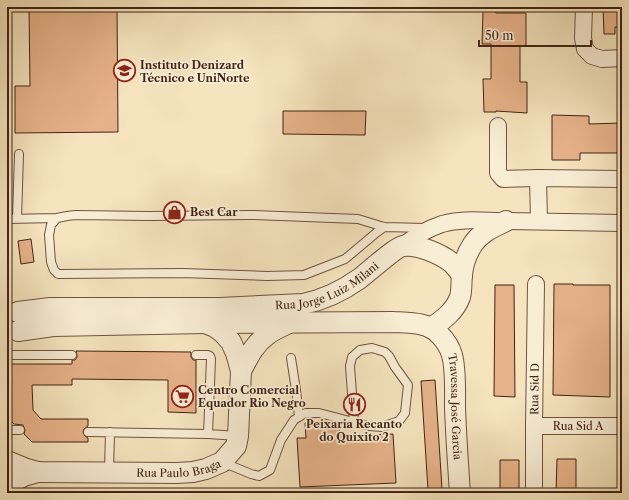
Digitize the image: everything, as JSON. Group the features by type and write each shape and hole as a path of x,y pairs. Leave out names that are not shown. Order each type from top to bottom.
{"street":[{"path":"584,7 583,38 585,49 592,56 602,59 622,58"},
{"path":"498,126 498,173 503,179 622,179"},
{"path":"538,178 539,221"},
{"name":"Rua Jorge Luiz Milani","path":"431,328 420,324 393,322 205,323 53,326 18,321 50,308 220,308 303,304 322,299 358,280 418,234 443,223 478,220 622,223"},
{"path":"431,328 442,321 456,305 460,297 462,275 467,254 474,243 485,232 506,221"},
{"path":"402,246 418,247 434,252 452,263 462,275"},
{"name":"Rua Sid D","path":"534,493 536,284"},
{"name":"Rua Paulo Braga","path":"7,461 38,472 177,474 206,469 222,462 236,446 238,436 241,371 231,342 215,327 205,323"},
{"name":"Rua Paulo Braga","path":"241,371 252,351 266,335 289,323"},
{"name":"Travessa José Garcia","path":"431,328 446,342 452,354 454,367 460,493"},
{"name":"Rua Sid A","path":"534,426 622,426"},
{"name":"Rua Paulo Braga","path":"7,485 24,476 38,472"}],"lane":[{"path":"17,219 19,154"},
{"path":"7,219 57,218 75,215 253,215 358,220 384,227 430,228"},
{"path":"57,218 51,225 49,235 51,262 54,270 58,274 304,275 345,259 384,227"},
{"path":"222,462 259,476 270,470 281,440 294,420 305,414 319,414 369,426 382,427 399,421 405,414 408,385 385,352 372,348 360,350 352,357 350,366 354,422"},
{"path":"7,355 72,354"},
{"path":"196,354 208,355 211,359 208,434"},
{"path":"291,358 299,417"},
{"path":"7,430 20,430"},
{"path":"88,432 238,436"},
{"path":"109,473 110,432"}],"building":[{"path":"29,7 117,7 118,132 15,133 15,86 30,86"},
{"path":"603,7 622,7 622,27 615,27 615,34 604,34"},
{"path":"483,11 495,11 496,13 526,13 526,46 520,46 520,82 527,82 527,113 496,111 484,112 483,79 491,79 491,44 482,44"},
{"path":"283,111 366,111 365,135 283,134"},
{"path":"552,115 589,116 589,124 622,123 622,153 580,153 580,160 552,160"},
{"path":"31,239 34,262 21,264 18,241"},
{"path":"554,284 610,285 610,397 553,395"},
{"path":"495,285 514,285 515,397 494,396"},
{"path":"76,351 191,352 191,357 193,360 196,360 196,413 168,412 168,380 72,379 72,385 32,385 33,410 41,419 88,419 88,426 83,432 88,438 88,442 32,442 24,434 25,430 23,425 14,424 9,419 10,364 72,364 72,360 75,360 77,357"},
{"path":"435,380 442,489 428,490 421,381"},
{"path":"331,422 339,424 340,436 393,434 396,483 300,487 297,438 306,438 305,423"},
{"path":"557,459 576,459 576,493 556,493"},
{"path":"500,460 519,460 519,493 500,493"}],"place":[{"name":"Instituto Denizard Técnico e UniNorte","path":"125,71"},
{"name":"Best Car","path":"175,212"},
{"name":"Centro Comercial Equador Rio Negro","path":"182,396"},
{"name":"Peixaria Recanto do Quixito 2","path":"354,404"}]}
